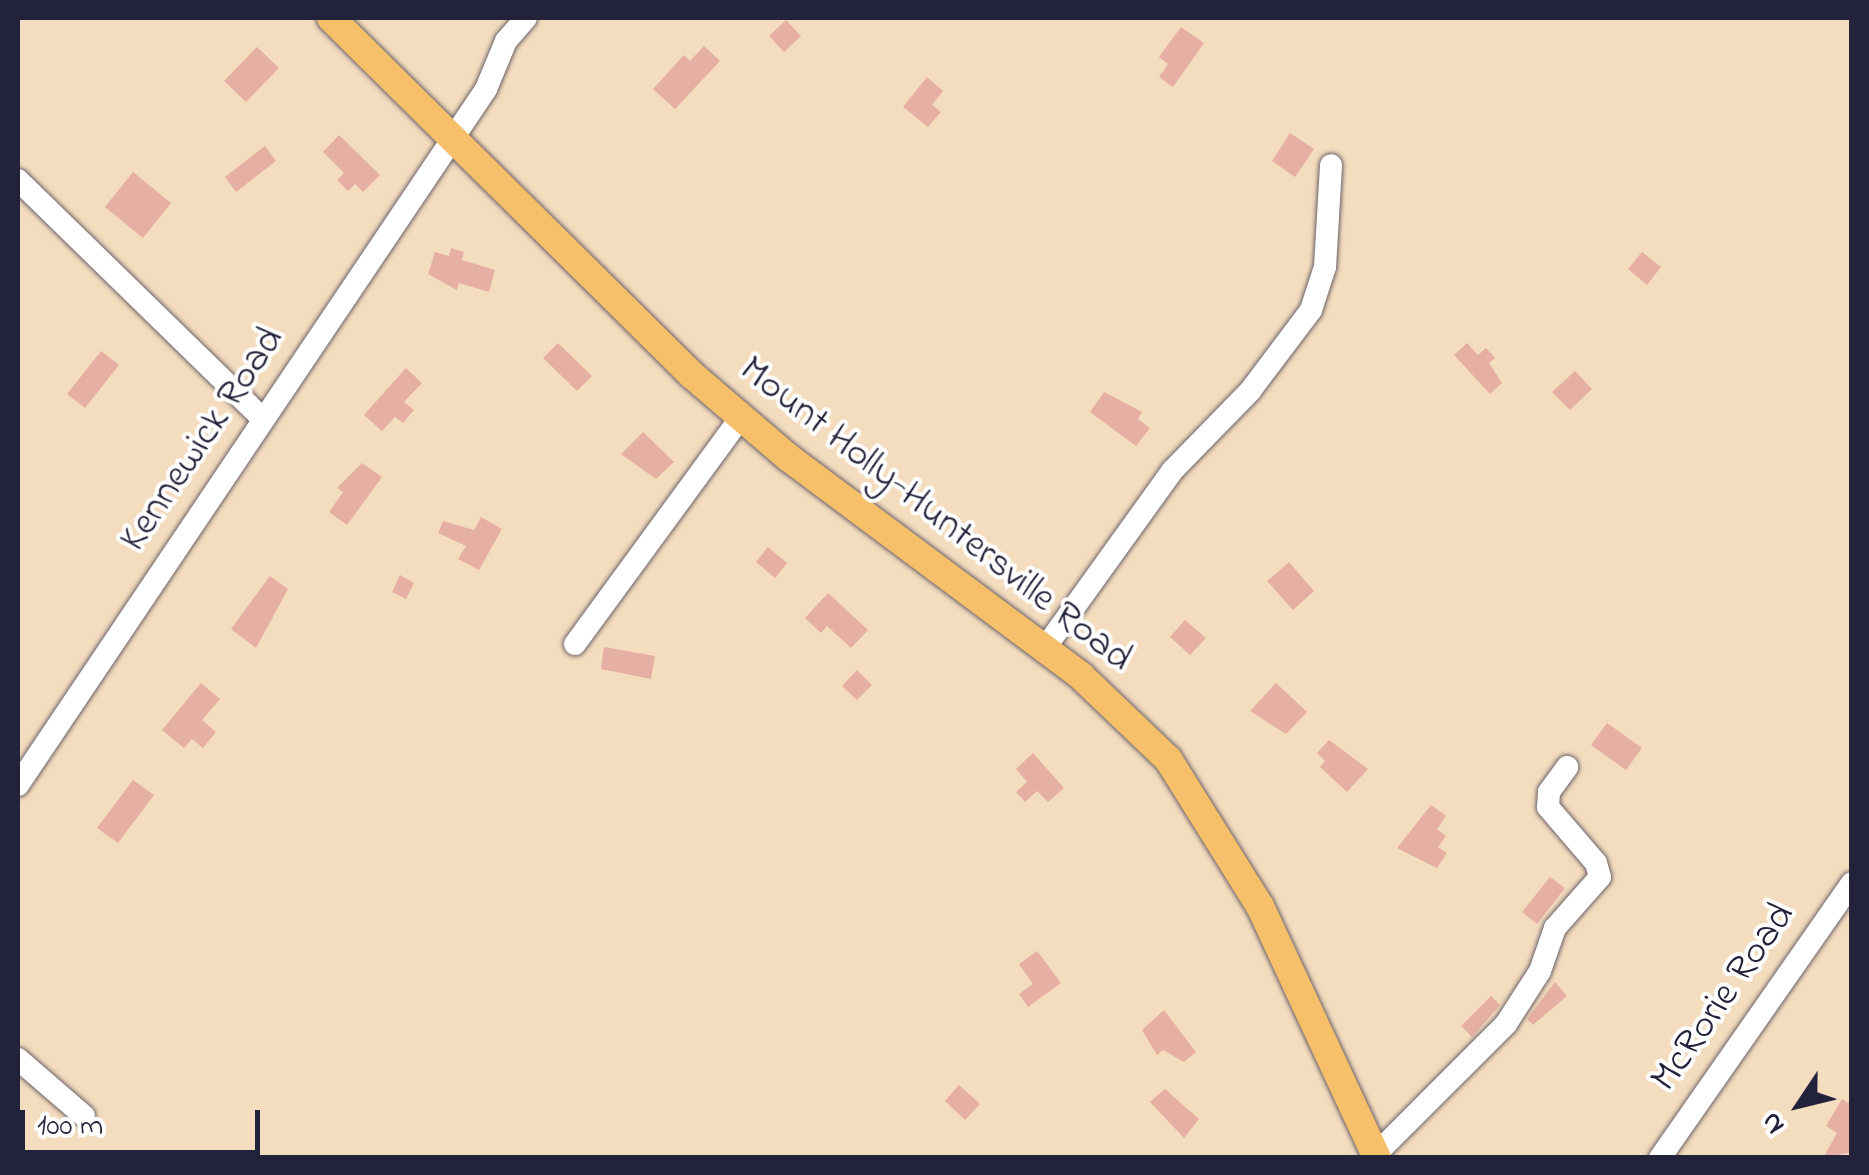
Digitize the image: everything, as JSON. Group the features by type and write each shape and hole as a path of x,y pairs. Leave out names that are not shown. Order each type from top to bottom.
{"main road":[{"name":"Mount Holly-Huntersville Road","path":"332,18 660,346 741,417 1045,648 1132,721 1205,809 1260,906 1376,1156"}],"street":[{"name":"Kennewick Road","path":"18,785 486,89 506,40 526,18"},
{"path":"1045,648 1172,471 1260,379 1311,310 1324,266 1331,164"},
{"path":"18,180 263,420"},
{"path":"575,644 741,417"},
{"path":"1376,1156 1506,1024 1540,971 1555,928 1600,877 1596,864 1548,806 1549,792 1567,767"},
{"name":"McRorie Road","path":"1660,1158 1852,882"},
{"path":"18,1059 84,1116"}],"building":[{"path":"786,20 801,36 784,52 769,36"},
{"path":"1181,27 1204,43 1173,87 1159,77 1168,64 1159,57"},
{"path":"704,46 720,61 675,109 653,89 684,55 690,61"},
{"path":"257,47 279,68 246,102 224,81"},
{"path":"927,77 943,91 932,105 941,112 928,127 903,107"},
{"path":"1290,133 1314,149 1295,177 1272,161"},
{"path":"339,135 380,175 363,192 355,184 348,191 337,180 344,173 323,152"},
{"path":"265,146 276,161 236,192 225,177"},
{"path":"133,172 171,203 143,238 105,207"},
{"path":"451,248 464,252 462,260 495,270 489,292 459,283 457,290 428,274 435,252 449,256"},
{"path":"1642,252 1661,267 1647,285 1628,269"},
{"path":"558,343 592,376 577,391 543,358"},
{"path":"1467,343 1478,355 1486,348 1495,358 1489,363 1502,383 1490,394 1454,355"},
{"path":"101,351 119,365 85,408 67,394"},
{"path":"406,368 422,383 404,402 414,410 403,423 395,417 382,431 364,415"},
{"path":"1575,371 1592,389 1570,410 1552,392"},
{"path":"1104,392 1142,412 1138,419 1150,428 1136,446 1090,412"},
{"path":"643,432 674,462 656,479 621,454"},
{"path":"362,463 382,477 347,525 329,512 343,492 337,488"},
{"path":"481,517 502,529 479,570 458,559 466,546 438,533 443,521 474,530"},
{"path":"768,547 787,563 775,578 756,562"},
{"path":"1289,562 1314,591 1293,610 1267,581"},
{"path":"400,575 414,583 406,599 392,592"},
{"path":"270,576 288,589 256,648 231,629"},
{"path":"828,593 868,630 851,648 827,626 821,633 805,618"},
{"path":"1185,620 1206,638 1190,655 1170,637"},
{"path":"604,647 655,656 651,679 601,669"},
{"path":"857,670 872,685 857,700 842,686"},
{"path":"201,683 220,699 202,720 216,732 203,748 192,739 184,748 162,730"},
{"path":"1276,683 1307,712 1286,734 1250,711"},
{"path":"1607,723 1642,748 1626,770 1591,745"},
{"path":"1329,740 1368,769 1347,792 1320,767 1325,761 1317,753"},
{"path":"1033,753 1064,788 1048,802 1037,791 1025,802 1016,792 1027,782 1016,769"},
{"path":"133,780 154,795 118,843 97,828"},
{"path":"1431,805 1446,816 1437,829 1446,836 1438,847 1447,853 1437,868 1397,848"},
{"path":"1550,877 1565,888 1537,924 1522,912"},
{"path":"1037,951 1061,983 1028,1007 1019,994 1033,984 1019,964"},
{"path":"1555,982 1567,996 1533,1025 1527,1019"},
{"path":"1491,996 1500,1005 1472,1037 1461,1026"},
{"path":"1164,1010 1196,1052 1184,1062 1163,1050 1157,1055 1142,1030"},
{"path":"959,1085 980,1104 965,1120 945,1101"},
{"path":"1165,1089 1199,1119 1184,1138 1150,1102"},
{"path":"1842,1099 1852,1105 1852,1152 1823,1158 1837,1133 1826,1126"}]}
